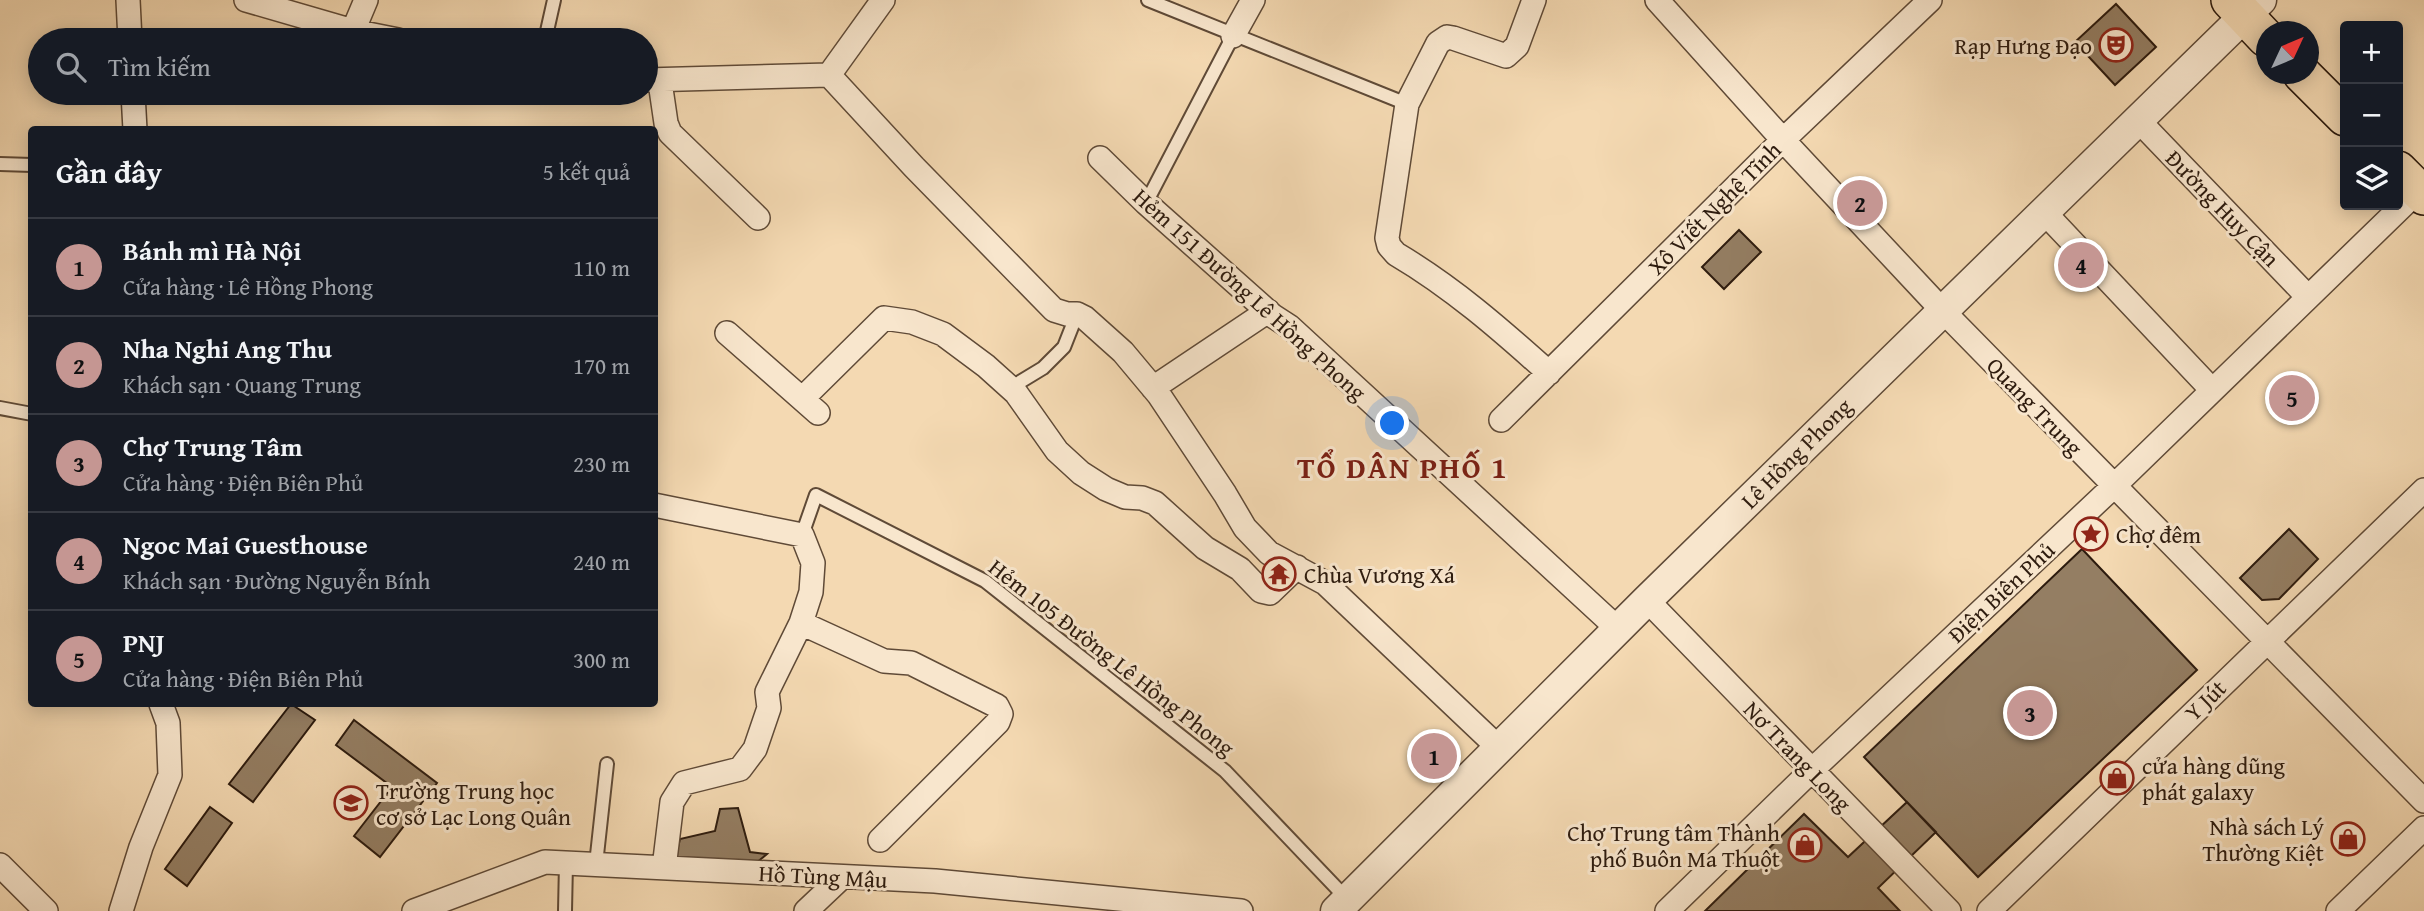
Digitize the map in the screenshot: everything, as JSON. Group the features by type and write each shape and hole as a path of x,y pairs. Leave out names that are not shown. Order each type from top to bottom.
{"main road":[{"path":"2312,84 2340,112"}],"street":[{"path":"128,0 129,28"},
{"path":"246,0 344,28"},
{"path":"355,28 366,0"},
{"path":"829,75 883,0"},
{"path":"1233,36 1253,0"},
{"path":"1534,0 1517,46 1506,56 1453,38 1447,37 1438,43 1408,104 1387,238 1389,246 1396,254 1454,292 1549,373"},
{"name":"Quang Trung","path":"1657,0 1942,310 2424,801"},
{"name":"Xô Viết Nghệ Tĩnh","path":"1501,421 1783,140 1930,0"},
{"name":"Lê Hồng Phong","path":"1348,908 1647,600 2250,13"},
{"path":"658,81 829,75 914,167 1054,310 1085,318 1123,352 1153,388 1226,494 1245,528 1269,553 1325,583 1500,749"},
{"path":"658,97 670,133 758,218"},
{"path":"134,105 135,126"},
{"name":"Đường Huy Cận","path":"2138,120 2308,297"},
{"name":"Hẻm 151 Đường Lê Hồng Phong","path":"1100,158 1146,203 1268,311 1290,327 1618,629"},
{"name":"Điện Biên Phủ","path":"1667,911 1812,770 2114,486 2308,297 2416,185"},
{"path":"2044,212 2212,390"},
{"path":"1153,388 1268,311"},
{"path":"727,333 810,405 884,318 912,322 943,334 1010,388 1057,451 1080,473 1125,497 1142,498 1155,503 1205,548 1240,569 1261,591 1270,593 1297,567"},
{"name":"Y Jút","path":"1989,911 2424,490"},
{"path":"658,506 802,536 813,563 811,592 801,623 767,692 769,708 755,749 740,769 684,783 672,802 664,868"},
{"name":"Nơ Trang Long","path":"1647,600 1949,911"},
{"path":"801,623 884,661 911,663 997,706 1001,714 998,722 880,840"},
{"path":"121,911 141,848 170,775 168,723 162,707"},
{"path":"2338,911 2424,828"},
{"name":"Hồ Tùng Mậu","path":"414,911 545,862 935,881 1241,911"},
{"path":"0,866 46,911"},
{"path":"806,911 842,877"}],"lane":[{"path":"548,28 554,0"},
{"path":"1148,0 1408,104"},
{"path":"1146,203 1233,36"},
{"path":"0,164 28,165"},
{"path":"1010,388 1043,368 1064,347 1077,314"},
{"path":"0,408 28,413"},
{"name":"Hẻm 105 Đường Lê Hồng Phong","path":"802,536 816,495 985,581 1224,771 1348,908"},
{"path":"596,864 607,764"},
{"path":"565,911 566,863"}],"building":[{"name":"Rạp Hưng Đạo","path":"2116,4 2156,47 2115,85 2075,42"},
{"path":"1739,230 1761,252 1724,289 1702,267"},
{"path":"2289,529 2318,559 2279,599 2262,600 2240,578"},
{"path":"2082,549 2197,670 1978,877 1864,757"},
{"path":"289,707 296,707 315,720 253,802 229,784"},
{"path":"354,720 437,783 380,857 354,836 392,787 336,745"},
{"name":"Chợ Trung tâm Thành phố Buôn Ma Thuột","path":"1907,802 1936,832 1878,888 1900,911 1705,911 1804,814 1848,857"},
{"path":"210,807 232,823 187,886 165,869"},
{"path":"738,808 750,852 767,854 745,872 675,859 680,839 715,831 720,809"}],"place":[{"name":"Rạp Hưng Đạo","path":"2116,45"},
{"name":"Nha Nghi Ang Thu","path":"1860,203"},
{"name":"Ngoc Mai Guesthouse","path":"2081,265"},
{"name":"PNJ","path":"2292,398"},
{"name":"Chợ đêm","path":"2091,534"},
{"name":"Chùa Vương Xá","path":"1279,574"},
{"name":"Chợ Trung Tâm","path":"2030,713"},
{"name":"Bánh mì Hà Nội","path":"1434,756"},
{"name":"cửa hàng dũng phát galaxy","path":"2117,778"},
{"name":"Trường Trung học cơ sở Lạc Long Quân","path":"351,803"},
{"name":"Nhà sách Lý Thường Kiệt","path":"2348,839"},
{"name":"Chợ Trung tâm Thành phố Buôn Ma Thuột","path":"1805,845"}],"district":[{"name":"TỔ DÂN PHỐ 1","path":"1403,467"}]}
